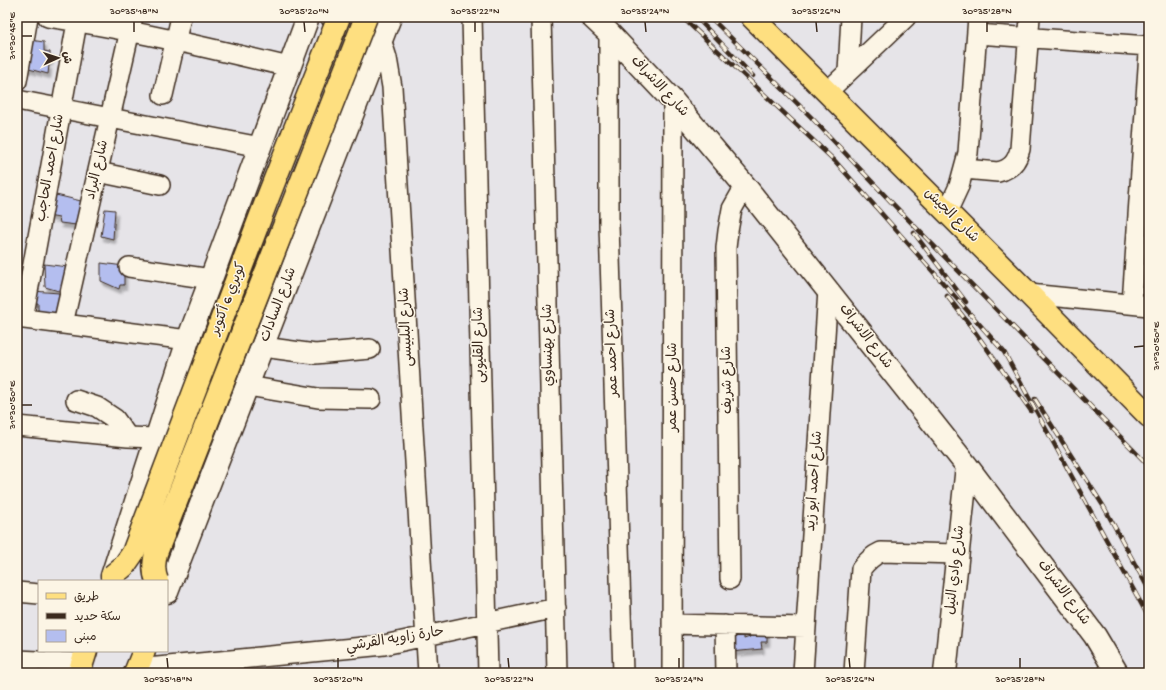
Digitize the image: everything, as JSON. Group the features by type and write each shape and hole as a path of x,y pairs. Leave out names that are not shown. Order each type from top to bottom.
{"main road":[{"path":"111,578 188,340 308,17"},
{"name":"كوبري 6 أكتوبر","path":"111,578 124,566 133,553 262,211 339,17"},
{"name":"كوبري 6 أكتوبر","path":"156,580 154,575 156,553 366,17"},
{"name":"شارع السادات","path":"168,589 390,17"},
{"name":"شارع الاشراف","path":"592,17 673,101 745,186 967,466 1095,636 1117,673"},
{"name":"شارع الجيش","path":"752,17 1149,416"},
{"name":"شارع وادي النيل","path":"946,673 967,466"}],"street":[{"path":"17,81 28,17"},
{"path":"48,17 131,24 176,41 289,67"},
{"path":"163,95 181,17"},
{"path":"330,17 382,39"},
{"name":"شارع القليوبى","path":"472,17 488,673"},
{"name":"شارع بهنساوي","path":"541,17 557,673"},
{"path":"848,72 851,17"},
{"path":"964,169 998,172 1003,171 1012,166 1017,158 1020,149 1030,17"},
{"name":"شارع احمد الحاجب","path":"20,318 62,109 78,19"},
{"path":"827,92 901,19"},
{"name":"شارع البراد","path":"63,324 131,24"},
{"path":"947,212 959,186 968,153 978,26 1028,38 1149,46"},
{"name":"شارع احمد عمر","path":"609,33 609,225 623,673"},
{"name":"شارع البلبيسى","path":"382,39 392,87 428,673"},
{"path":"1029,294 1140,305 1149,53"},
{"path":"17,100 260,147"},
{"name":"شارع حسن عمر","path":"672,673 673,101"},
{"path":"98,172 160,186"},
{"name":"شارع شريف","path":"730,579 726,248 732,209 745,186"},
{"path":"129,267 211,279"},
{"name":"شارع احمد ابو زيد","path":"803,673 828,290"},
{"path":"20,318 188,340"},
{"path":"263,347 314,354 370,349"},
{"path":"248,386 318,398 371,399"},
{"path":"76,400 97,407 115,419 128,437"},
{"path":"17,426 128,437 156,438"},
{"path":"854,673 861,569 866,561 881,552 958,554"},
{"path":"17,592 38,594"},
{"name":"حارة زاويه القرشي","path":"139,664 384,645 556,608"},
{"path":"672,624 806,627"},
{"path":"725,625 726,673"},
{"path":"17,660 83,662"}],"building":[{"path":"30,40 44,42 44,51 50,52 50,61 46,62 46,65 49,65 48,74 25,68"},
{"path":"56,195 81,201 76,225 60,223 59,218 48,216"},
{"path":"105,209 115,210 113,239 101,236"},
{"path":"101,263 124,266 124,285 120,285 119,289 101,281"},
{"path":"44,264 68,267 68,285 62,285 62,292 45,287"},
{"path":"33,291 59,293 57,316 38,316 38,303 32,303"},
{"path":"730,629 744,631 744,639 750,637 751,631 767,631 767,642 761,642 762,649 731,652"}],"railway":[{"path":"682,17 835,161 1004,352 1149,618"},
{"path":"696,17 753,76"},
{"path":"710,17 811,117 894,205 1149,466"},
{"path":"914,233 966,302"},
{"path":"947,296 973,329 1031,411"},
{"path":"1035,399 1104,507 1149,590"}]}
